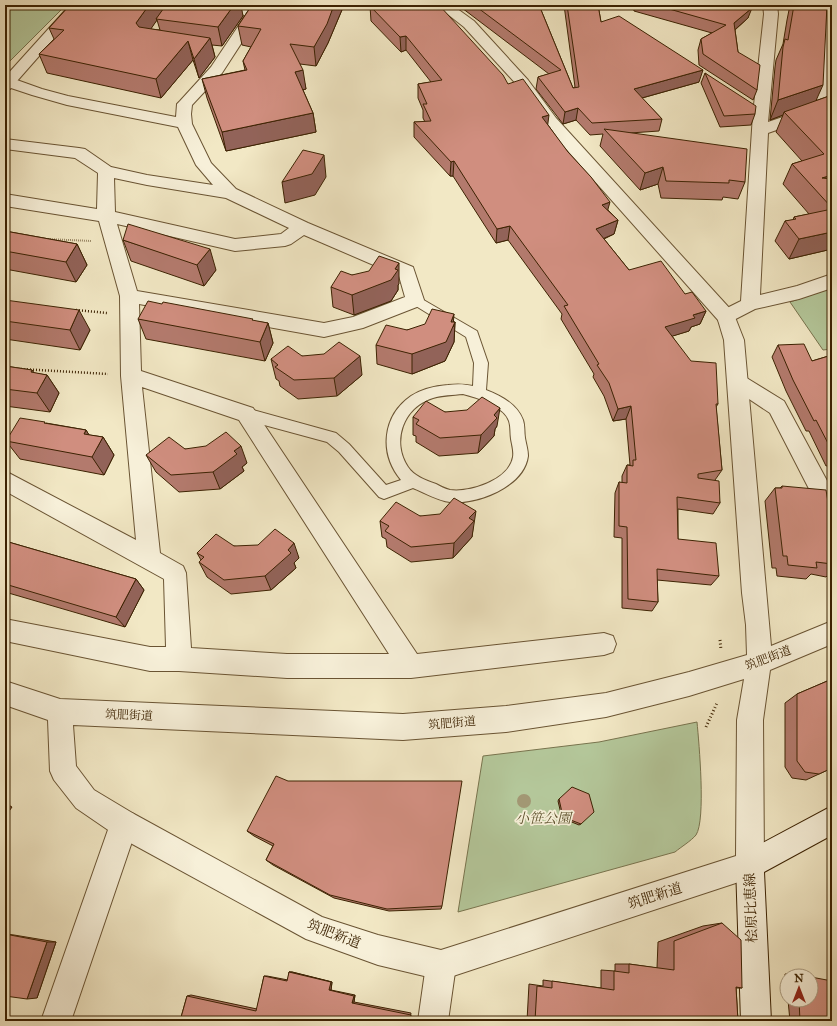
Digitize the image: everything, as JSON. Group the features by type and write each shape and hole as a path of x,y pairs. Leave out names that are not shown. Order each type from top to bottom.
{"street":[{"path":"77,5 6,82 67,100 157,116 184,124"},
{"path":"225,5 245,8 250,11 252,16 217,70 185,104 184,124 204,165 230,193"},
{"path":"443,5 468,24 523,83 550,121 726,317 734,340 754,593 758,625 759,663 750,720 750,865"},
{"path":"750,304 756,116 771,14 770,5"},
{"path":"756,116 823,109 828,5"},
{"path":"213,50 228,53"},
{"path":"5,144 79,153 106,171 230,193 302,227 407,272 415,300 356,324 324,330 129,296"},
{"path":"106,171 106,216 129,296 131,376 149,559"},
{"path":"5,200 106,216 234,245 285,240 302,227"},
{"path":"726,317 750,304 799,292 832,281"},
{"path":"131,376 246,414 411,666"},
{"path":"738,382 776,407 832,511"},
{"path":"5,480 176,573 179,659"},
{"path":"5,630 150,659 179,659 287,666 411,666 604,644"},
{"name":"筑肥街道","path":"60,712 403,727 506,718 606,705 689,684 759,663 832,632"},
{"path":"5,693 60,712"},
{"name":"筑肥新道","path":"60,712 64,771 85,799 124,824 316,929 378,950 441,965 750,865"},
{"name":"桧原比恵線","path":"756,1021 750,865 832,820"},
{"path":"56,1021 124,824"},
{"path":"433,1021 441,965"}],"lane":[{"path":"415,300 472,334 481,363 479,392"},
{"path":"463,389 479,392 504,405 516,419 521,458 515,469 501,484 480,494 449,496 413,481 404,472 393,454 394,426 402,412 417,399 428,393 463,389"},
{"path":"246,414 331,437 344,448 384,493 413,481"}],"path":[{"path":"44,239 114,243"},
{"path":"75,310 130,315"},
{"path":"21,368 131,376"},
{"path":"720,640 722,654"},
{"path":"706,727 717,703"}],"green space":[{"path":"5,5 66,5 8,63 5,60"},
{"path":"832,288 832,349 823,350 790,302"},
{"name":"小笹公園","path":"697,722 701,781 701,814 696,835 689,842 675,852 458,912 483,756 599,742"}],"building":[{"path":"70,5 149,5 136,23 139,27 210,38 194,59 188,41 156,79 39,54 64,30 49,28"},
{"path":"166,5 234,5 218,27 156,19"},
{"path":"252,5 334,5 327,24 314,47 290,44 303,70 295,72 313,113 222,132 202,79 247,70 243,61 261,29 238,26"},
{"path":"439,5 503,75 508,84 523,79 549,115 542,117 568,152 591,177 610,202 602,205 618,220 596,229 629,270 661,261 685,294 692,292 706,311 693,315 695,318 665,327 691,361 716,363 718,404 716,404 722,470 698,474 698,478 719,481 720,503 677,497 678,539 716,543 719,576 657,569 658,602 628,599 627,527 619,526 619,482 627,483 627,465 633,466 633,460 636,460 631,406 618,409 609,383 597,365 599,364 564,306 568,305 510,226 497,229 454,161 451,162 414,122 431,121 423,104 427,104 418,84 442,80 406,36 400,37 370,6"},
{"path":"474,5 539,5 573,88 579,87 567,5 598,5 601,22 619,16 703,70 634,89 662,119 592,123 578,108 565,112 538,77 561,70"},
{"path":"655,5 751,5 752,8 734,23 738,52 760,65 757,90 703,54 701,39 726,25"},
{"path":"794,5 827,5 823,85 778,100 783,47 785,39 788,40"},
{"path":"705,73 756,106 755,114 724,116"},
{"path":"832,95 832,175 822,178 832,179 832,208 792,164 824,154 784,112"},
{"path":"604,129 747,149 745,182 729,180 729,183 666,181 663,167 645,173"},
{"path":"303,150 324,155 312,174 282,182"},
{"path":"832,209 832,232 799,239 785,221 796,219 794,217"},
{"path":"128,224 210,249 197,265 123,240"},
{"path":"5,231 77,244 66,262 5,251"},
{"path":"379,256 399,263 395,269 398,270 391,280 352,295 331,287 341,271 352,275 369,271"},
{"path":"5,300 79,310 70,330 5,321"},
{"path":"148,301 162,304 163,302 268,323 260,342 138,319"},
{"path":"432,309 454,314 451,322 455,322 446,342 412,354 376,345 386,325 407,330 425,324"},
{"path":"339,342 360,356 334,378 294,380 275,367 278,365 271,359 288,346 302,356 324,354"},
{"path":"804,344 812,361 832,355 832,451 816,420 814,421 793,380 778,345"},
{"path":"5,366 32,370 31,372 47,375 37,393 5,389"},
{"path":"482,397 500,408 494,415 497,418 481,435 440,438 416,424 419,420 413,417 426,401 445,412 467,410"},
{"path":"20,418 86,430 84,434 103,437 92,457 6,441"},
{"path":"226,432 241,446 234,451 237,454 213,472 171,475 146,455 169,437 185,449 206,446"},
{"path":"782,486 826,490 832,526 832,564 816,562 817,568 788,565 787,556 783,556 775,488 782,488"},
{"path":"454,498 476,511 469,518 474,521 454,543 411,547 385,531 389,526 380,521 396,502 420,516 440,514"},
{"path":"275,529 294,543 288,550 291,553 265,576 224,580 199,562 204,557 197,553 216,534 234,546 258,545"},
{"path":"5,541 136,579 116,617 5,584"},
{"path":"832,679 832,768 819,774 805,772 797,761 797,694"},
{"path":"276,776 288,781 462,781 442,906 387,909 330,895 266,860 274,844 247,831"},
{"path":"572,787 589,794 594,812 581,824 563,817 559,799"},
{"path":"722,923 741,940 742,988 736,987 738,1021 535,1021 537,986 552,988 552,981 614,990 614,971 629,973 629,964 674,970 674,941"},
{"path":"5,934 47,942 27,999 5,996"},
{"path":"289,972 331,982 329,990 354,996 352,1003 411,1015 410,1021 180,1021 187,996 256,1011 264,976 287,981"},
{"path":"819,979 832,981 832,1021 800,1021 799,1008 819,1008"}]}
